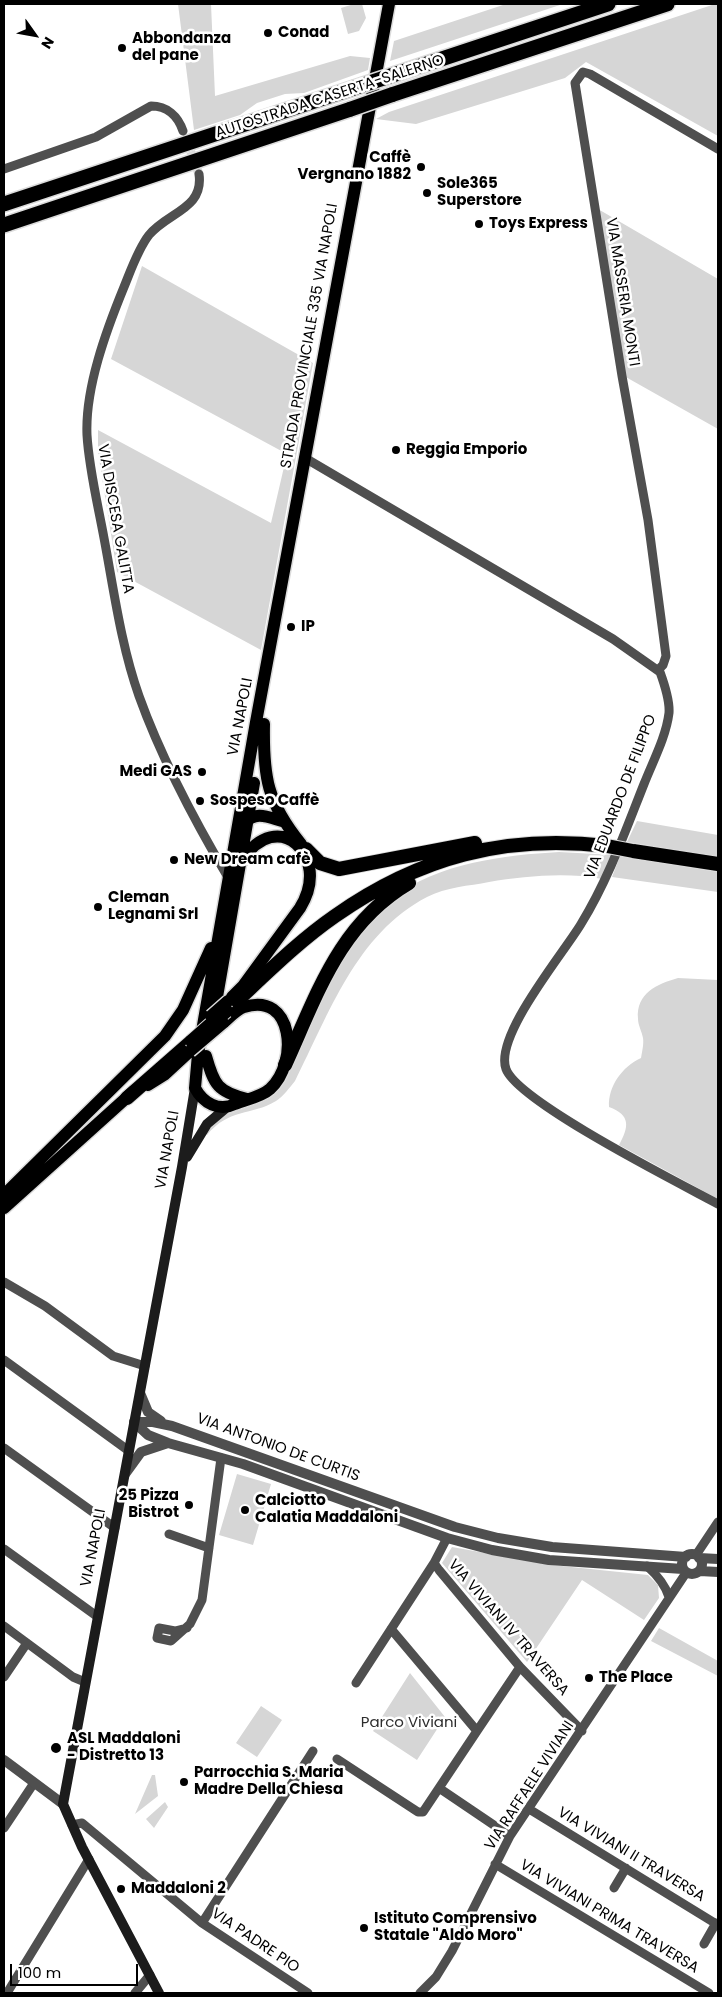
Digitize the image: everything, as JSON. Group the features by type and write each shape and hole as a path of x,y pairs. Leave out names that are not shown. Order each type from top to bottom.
{"highway":[{"name":"AUTOSTRADA CASERTA-SALERNO","path":"4,204 608,4"},
{"name":"AUTOSTRADA CASERTA-SALERNO","path":"4,224 667,4"},
{"path":"306,849 320,863 340,869 481,842 500,840 517,844"},
{"path":"127,1098 316,931 371,893 439,861 494,847 517,844 581,843 718,864"},
{"path":"285,1065 336,955 350,934 367,915 393,892 418,877 477,858 494,847"}],"main road":[{"name":"STRADA PROVINCIALE 335 VIA NAPOLI","path":"266,674 388,4"},
{"name":"VIA NAPOLI","path":"63,1804 182,1167 220,927 266,674"},
{"name":"VIA NAPOLI","path":"195,1088 206,1056 241,865 264,724 266,674"},
{"path":"264,724 266,773 271,796 282,821 306,849"},
{"path":"224,904 235,874 243,827 248,819 258,815 282,821"},
{"path":"226,1012 300,908 307,896 312,879 310,865 303,852 294,843 277,836 266,838 255,845 241,865"},
{"path":"4,1196 164,1036 183,1010 220,927"},
{"path":"182,1167 207,1124 226,1108 260,1096 270,1089 285,1065 289,1037 286,1025 269,1009 258,1005 226,1012"},
{"path":"206,1056 213,1079 219,1088"},
{"path":"226,1108 203,1101 195,1088 210,1086 219,1088 233,1096 247,1099"},
{"path":"4,1208 127,1098"},
{"path":"63,1804 88,1859 159,1993"}],"street":[{"name":"VIA MASSERIA MONTI","path":"658,670 664,665 666,656 648,520 620,366 576,83 578,77 583,72 590,74 718,149"},
{"path":"4,169 96,138 151,106 159,106 168,110 175,116 183,130"},
{"name":"VIA DISCESA GALITTA","path":"199,174 201,188 195,199 153,230 131,271 95,372 87,435 120,626 138,695 190,814 229,879"},
{"path":"304,458 613,640 658,670"},
{"name":"VIA EDUARDO DE FILIPPO","path":"658,670 669,711 663,736 610,870 581,925 528,1003 508,1037 505,1051 506,1069 516,1082 540,1100 614,1149 718,1204"},
{"path":"4,1282 45,1306 113,1356 144,1366"},
{"path":"4,1360 129,1451"},
{"name":"VIA ANTONIO DE CURTIS","path":"140,1393 148,1412 154,1418 172,1426 455,1527 498,1538 562,1548 718,1559"},
{"name":"VIA ANTONIO DE CURTIS","path":"134,1422 153,1422 172,1426"},
{"name":"VIA ANTONIO DE CURTIS","path":"134,1422 148,1435 168,1443 221,1458 447,1538 492,1550 550,1560 647,1566 685,1571 693,1574 700,1571 718,1572"},
{"path":"124,1475 141,1452 168,1443"},
{"path":"4,1448 115,1528"},
{"path":"187,1628 202,1600 221,1458"},
{"path":"370,1510 375,1499"},
{"path":"685,1571 682,1562 694,1557 718,1522"},
{"path":"169,1534 209,1548"},
{"name":"VIA VIVIANI IV TRAVERSA","path":"447,1538 434,1563 520,1667 582,1731"},
{"path":"4,1549 98,1618"},
{"path":"694,1557 702,1566 700,1571"},
{"path":"356,1683 434,1563"},
{"path":"647,1566 667,1589 670,1597"},
{"name":"VIA RAFFAELE VIVIANI","path":"422,1993 436,1977 452,1950 510,1836 582,1731 685,1571"},
{"path":"4,1626 74,1677 85,1682"},
{"path":"391,1629 478,1731"},
{"path":"4,1677 27,1643"},
{"path":"337,1759 418,1812 423,1812 520,1667"},
{"path":"202,1922 314,1751"},
{"path":"4,1760 63,1804"},
{"path":"4,1828 34,1783"},
{"path":"440,1788 510,1836"},
{"name":"VIA VIVIANI II TRAVERSA","path":"528,1808 717,1924"},
{"name":"VIA PADRE PIO","path":"72,1825 82,1823 202,1922 308,1993"},
{"path":"82,1847 84,1840 89,1835 95,1834"},
{"path":"7,1993 88,1859"},
{"name":"VIA VIVIANI PRIMA TRAVERSA","path":"496,1864 709,1993"},
{"path":"614,1888 626,1868"},
{"path":"704,1944 717,1924"},
{"path":"134,1993 150,1975"}],"green space":[{"path":"178,4 211,4 215,96 350,56 370,58 368,70 304,93 285,94 257,103 240,115 194,130"},
{"path":"362,4 366,18 359,31 348,34 341,8"},
{"path":"506,4 563,4 390,61 394,41"},
{"path":"718,4 718,136 586,62 565,78 416,124 376,119 389,112"},
{"path":"598,209 718,279 718,429 624,376"},
{"path":"142,266 313,363 261,650 117,572 98,452 98,430 271,523 287,454 111,359"},
{"path":"637,821 718,835 718,857 627,842"},
{"path":"559,852 614,855 602,879 575,876 546,876 517,878 466,886 434,894 402,913 381,932 347,978 295,1081 282,1097 267,1106 232,1116 215,1126 207,1135 205,1133 225,1113 266,1098 320,991 336,964 353,939 372,917 393,898 430,876 472,863"},
{"path":"620,856 718,872 718,892 612,877"},
{"path":"678,978 718,980 718,1199 619,1145 625,1133 626,1122 621,1114 609,1107 611,1092 618,1078 628,1066 641,1058 643,1040 638,1019 640,1002 649,991 663,983"},
{"name":"Calciotto Calatia Maddaloni","path":"237,1474 271,1484 253,1545 219,1535"},
{"path":"452,1547 552,1565 648,1575 658,1585 659,1598 644,1620 582,1580 527,1662 442,1563"},
{"path":"659,1628 718,1661 718,1676 651,1641"},
{"name":"Parco Viviani","path":"410,1673 445,1717 417,1760 373,1731"},
{"path":"261,1706 282,1720 257,1757 236,1743"},
{"path":"152,1775 155,1775 158,1796 135,1814"},
{"path":"165,1802 168,1807 154,1828 146,1819"}],"tunnel":[{"path":"186,139 199,174"}],"place":[{"name":"Conad","path":"268,33"},
{"name":"Abbondanza del pane","path":"122,48"},
{"name":"Caffè Vergnano 1882","path":"421,167"},
{"name":"Sole365 Superstore","path":"427,193"},
{"name":"Toys Express","path":"479,224"},
{"name":"Reggia Emporio","path":"396,450"},
{"name":"IP","path":"291,627"},
{"name":"Medi GAS","path":"202,772"},
{"name":"Sospeso Caffè","path":"200,801"},
{"name":"New Dream cafè","path":"174,860"},
{"name":"Cleman Legnami Srl","path":"98,907"},
{"name":"25 Pizza Bistrot","path":"189,1505"},
{"name":"Calciotto Calatia Maddaloni","path":"245,1510"},
{"name":"The Place","path":"589,1678"},
{"name":"ASL Maddaloni - Distretto 13","path":"56,1748"},
{"name":"Parrocchia S. Maria Madre Della Chiesa","path":"184,1782"},
{"name":"Maddaloni 2","path":"121,1889"},
{"name":"Istituto Comprensivo Statale \"Aldo Moro\"","path":"364,1928"}]}
